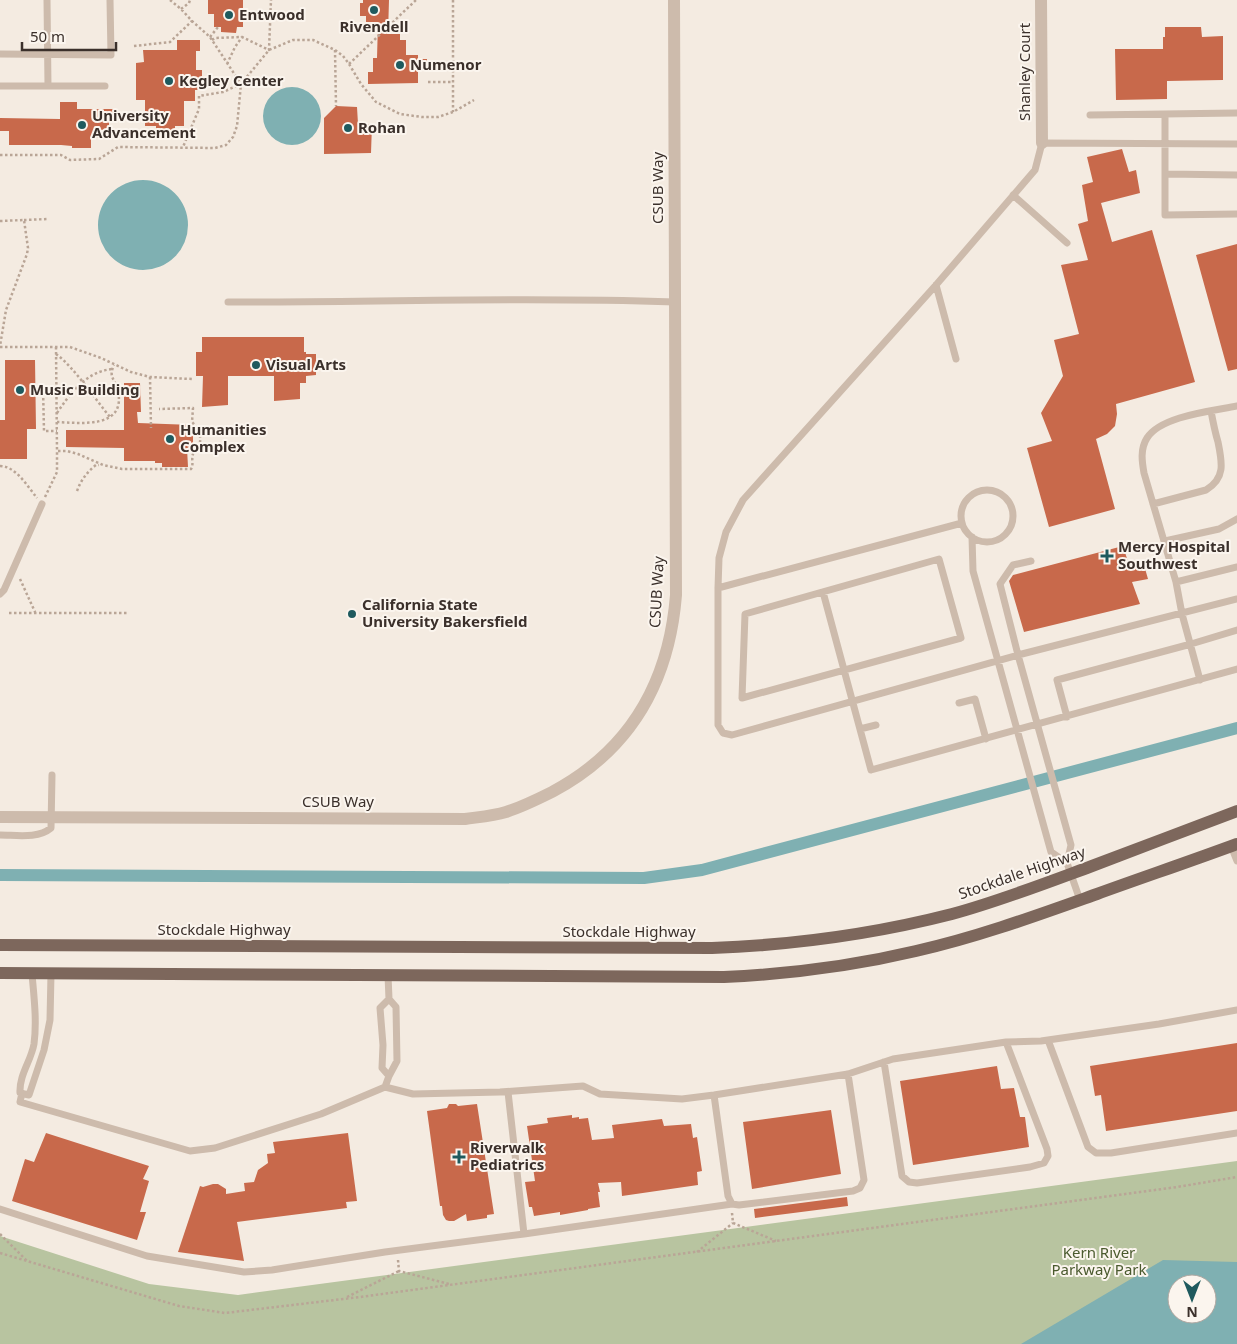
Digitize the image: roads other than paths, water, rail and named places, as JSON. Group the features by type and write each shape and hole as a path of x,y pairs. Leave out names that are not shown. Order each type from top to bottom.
{"main road":[{"name":"Stockdale Highway","path":"0,945 712,948 798,942 905,925 952,914 995,901 1069,868 1237,811"},
{"path":"0,974 724,977 794,972 831,968 926,949 1015,924 1236,844"}],"street":[{"name":"CSUB Way","path":"0,817 465,819 507,812 567,784 609,751 630,728 647,700 667,654 674,620 676,595 674,0"},
{"name":"Shanley Court","path":"1041,0 1042,143"}],"lane":[{"path":"47,0 48,86"},
{"path":"0,54 111,55 110,0"},
{"path":"0,86 105,86"},
{"path":"1090,115 1237,113"},
{"path":"1165,114 1165,215 1237,214"},
{"path":"1237,144 1042,143 1035,170 936,285 742,500 726,532 719,558 718,725 723,732 732,735 998,660 1237,599"},
{"path":"1166,174 1237,175"},
{"path":"1013,196 1067,243"},
{"path":"936,285 956,359"},
{"path":"228,302 420,300 675,302"},
{"path":"1200,680 1182,614 1176,582 1144,473 1142,456 1145,440 1153,430 1163,424 1177,418 1237,406"},
{"path":"1153,504 1206,490 1217,481 1222,458 1211,411"},
{"path":"982,490 998,492 1005,497 1013,512 1010,528 997,540 988,542 972,537 962,523 962,506 967,498 974,493 982,490"},
{"path":"0,594 4,590 42,504"},
{"path":"1164,542 1219,529 1237,519"},
{"path":"718,588 962,523"},
{"path":"972,537 973,571 1051,852 1069,868"},
{"path":"938,560 961,638 742,698 744,614 823,592 938,560"},
{"path":"1031,561 1013,566 1000,584 1071,845 1069,868 1080,900"},
{"path":"1176,582 1237,567"},
{"path":"823,592 871,770 1237,669"},
{"path":"1067,717 1057,680 1237,630"},
{"path":"959,703 976,699 986,739"},
{"path":"860,729 876,725"},
{"path":"0,835 39,835 46,833 52,828 52,775"},
{"path":"1236,844 1237,861"},
{"path":"32,974 36,1014 34,1046 20,1084 20,1093 22,1093 20,1102 190,1151 215,1148 321,1114 385,1087 413,1094 508,1092 583,1086 600,1094 682,1098 714,1095 848,1074 893,1059 1006,1042 1048,1040 1159,1024 1237,1010"},
{"path":"22,1093 29,1096 44,1050 50,1020 51,974"},
{"path":"385,1087 397,1061 396,1007 389,999 388,975"},
{"path":"389,999 380,1008 382,1068 389,1076"},
{"path":"1048,1040 1088,1146 1096,1153 1237,1133"},
{"path":"884,1062 902,1176 909,1182 917,1183 1030,1167 1044,1163 1048,1156 1047,1149 1006,1042"},
{"path":"0,1209 147,1256 244,1272 272,1270 385,1252 732,1204 740,1205 853,1191 860,1188 864,1180 848,1074"},
{"path":"508,1092 524,1234"},
{"path":"714,1095 728,1196 732,1204"}],"water":[{"path":"292,87 303,89 316,100 321,116 319,127 308,140 292,145 281,143 268,132 263,116 265,105 276,92"},
{"path":"143,180 160,183 175,193 185,208 188,225 185,242 175,257 160,267 143,270 126,267 111,257 101,242 98,225 101,208 111,193 126,183"},
{"path":"1163,1260 1237,1262 1237,1344 1021,1344"}],"waterway":[{"path":"0,875 644,878 702,870 1237,728"}],"place":[{"name":"Rivendell","path":"374,10"},
{"name":"Entwood","path":"229,15"},
{"name":"Numenor","path":"400,65"},
{"name":"Kegley Center","path":"169,81"},
{"name":"University Advancement","path":"82,125"},
{"name":"Rohan","path":"348,128"},
{"name":"Visual Arts","path":"256,365"},
{"name":"Music Building","path":"20,390"},
{"name":"Humanities Complex","path":"170,439"},
{"name":"Mercy Hospital Southwest","path":"1107,556"},
{"name":"California State University Bakersfield","path":"352,614"},
{"name":"Riverwalk Pediatrics","path":"459,1157"}],"park label":[{"name":"Kern River Parkway Park","path":"1099,1262"}]}
